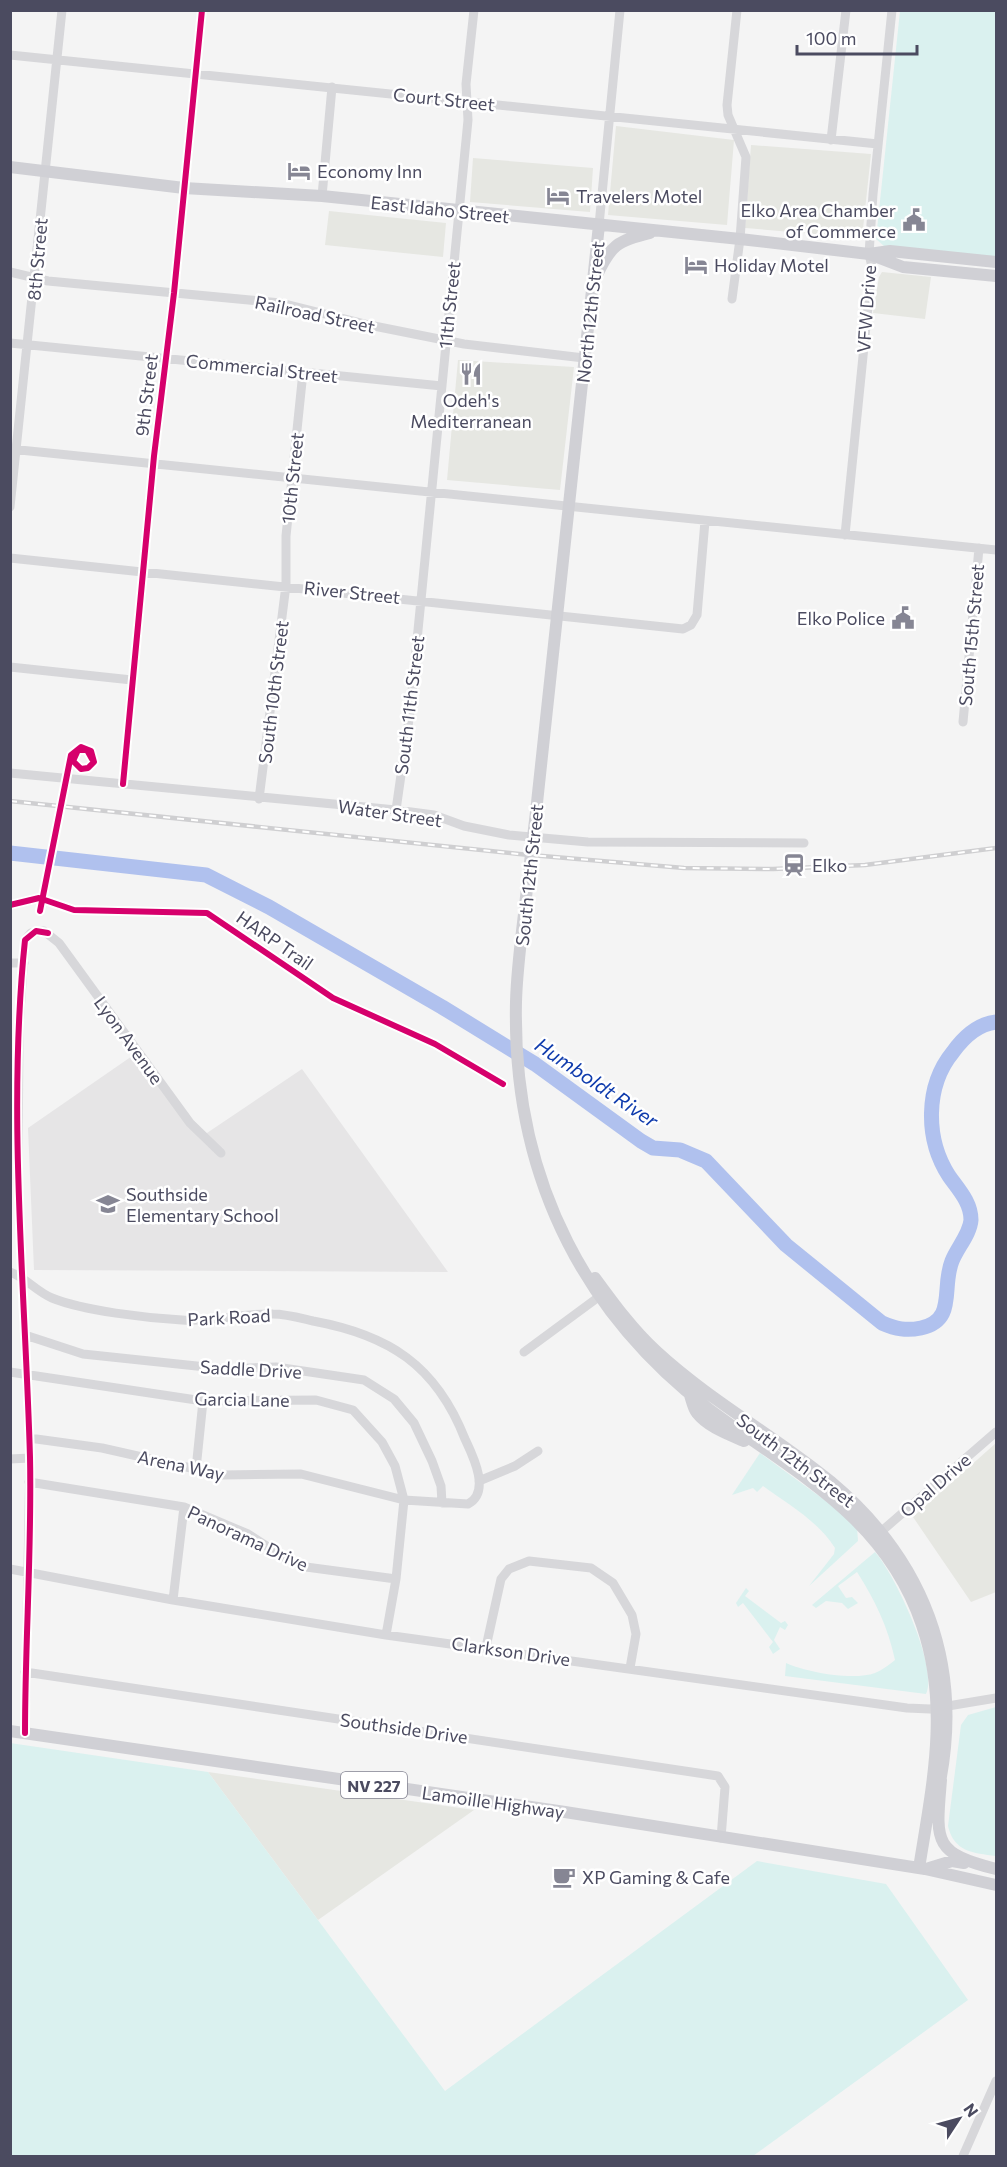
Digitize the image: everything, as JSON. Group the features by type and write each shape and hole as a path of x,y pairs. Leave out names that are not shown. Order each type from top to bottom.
{"main road":[{"name":"East Idaho Street","path":"10,167 184,188 322,196 459,212 740,239 869,254 903,267 996,276"},
{"name":"North 12th Street","path":"558,614 599,225"},
{"path":"591,287 607,254 616,244 628,238 659,231"},
{"name":"East Idaho Street","path":"869,254 890,251 996,261"},
{"name":"South 12th Street","path":"558,614 516,1000 519,1080 536,1167 560,1229 642,1350 689,1394 829,1494 878,1534"},
{"name":"South 12th Street","path":"602,1294 657,1352 730,1411 830,1481 878,1534 921,1622 947,1737 941,1780 922,1869"},
{"name":"South 12th Street","path":"922,1869 942,1707"},
{"name":"NV 227","path":"10,1731 25,1733"},
{"name":"Lamoille Highway","path":"25,1733 566,1812 922,1869 996,1885"},
{"path":"941,1780 938,1831 945,1848 959,1858 996,1869"},
{"name":"Lamoille Highway","path":"922,1869 952,1861 996,1869"}],"street":[{"name":"8th Street","path":"10,507 13,449 36,277 44,170 62,10"},
{"name":"9th Street","path":"123,784 202,10"},
{"name":"11th Street","path":"421,600 459,212 468,103 466,84 474,10"},
{"name":"North 12th Street","path":"599,225 620,10"},
{"path":"732,298 740,239 746,157 727,105 737,10"},
{"path":"831,140 846,10"},
{"name":"VFW Drive","path":"846,535 872,267 869,254 892,10"},
{"name":"Court Street","path":"10,55 468,103 609,114 878,144"},
{"path":"322,196 332,87"},
{"name":"Railroad Street","path":"10,272 174,293 281,303 369,325 464,344 584,358"},
{"name":"Commercial Street","path":"10,343 442,386"},
{"name":"10th Street","path":"286,585 286,536 303,372"},
{"path":"13,449 996,550"},
{"name":"River Street","path":"10,558 286,585 683,629 691,625 697,615 705,521"},
{"name":"South 15th Street","path":"963,722 979,548"},
{"name":"South 10th Street","path":"260,799 286,585"},
{"name":"South 11th Street","path":"396,810 421,600"},
{"path":"10,667 132,680"},
{"name":"Water Street","path":"10,773 260,799 396,810 434,815 464,826 509,835 588,842 804,843"},
{"name":"Lyon Avenue","path":"24,963 25,940 36,931 48,933 59,942 190,1123 221,1153"},
{"path":"10,963 24,963 14,1192 24,1282 25,1373 30,1458 25,1733"},
{"name":"Park Road","path":"10,1272 53,1298 102,1309 183,1320 274,1313 349,1327 400,1352 434,1382 450,1406 465,1438 479,1481"},
{"path":"524,1352 602,1294"},
{"name":"Saddle Drive","path":"25,1335 83,1354 225,1369 276,1367 363,1380 394,1399 414,1423 441,1486 442,1503"},
{"name":"Garcia Lane","path":"10,1372 203,1401 316,1400 353,1410 382,1442 395,1466 404,1500"},
{"path":"196,1469 203,1401"},
{"name":"Opal Drive","path":"878,1534 996,1432"},
{"name":"Arena Way","path":"29,1438 102,1448 236,1476 301,1474 404,1500"},
{"path":"386,1635 396,1579 404,1500 461,1505 472,1502 477,1498 479,1481 515,1467 538,1451"},
{"path":"10,1459 30,1458"},
{"name":"Panorama Drive","path":"29,1482 184,1507 248,1534 285,1558 306,1567 396,1579"},
{"path":"173,1600 184,1507"},
{"path":"486,1647 501,1579 509,1569 529,1561 591,1568 613,1583 633,1614 636,1634 630,1668"},
{"name":"Clarkson Drive","path":"10,1569 173,1600 386,1635 486,1647 907,1708 942,1707 996,1698"},
{"name":"Southside Drive","path":"25,1672 718,1776 725,1786 722,1838"},
{"path":"963,2157 996,2081"}],"shaded area":[{"path":"900,11 996,11 996,257 884,246 876,239"},
{"path":"616,126 734,140 727,225 608,215"},
{"path":"751,145 871,154 862,238 745,228"},
{"path":"473,158 593,168 590,212 470,202"},
{"path":"329,211 446,223 443,257 325,245"},
{"path":"882,272 931,277 925,319 873,313 879,277"},
{"path":"458,360 574,367 560,490 447,480"},
{"path":"135,1054 201,1137 302,1069 448,1272 34,1270 28,1128"},
{"path":"996,1443 996,1592 971,1602 913,1517"},
{"path":"760,1453 830,1504 857,1527 858,1541 809,1586 834,1554 835,1548 828,1538 802,1514 763,1486 757,1492 753,1488 732,1495"},
{"path":"875,1552 893,1579 921,1643 928,1681 926,1694 785,1676 786,1663 817,1672 855,1676 875,1673 895,1660 880,1614 857,1572 838,1586 846,1598 852,1597 858,1603 848,1609 842,1603 826,1601 816,1608 812,1605"},
{"path":"746,1588 749,1591 745,1596 781,1623 785,1621 788,1625 785,1630 780,1627 774,1640 780,1649 773,1654 769,1647 773,1642 743,1603 738,1607 736,1603"},
{"path":"996,1707 996,1856 966,1850 955,1841 948,1826 961,1725 968,1715"},
{"path":"10,1743 208,1772 445,2091 757,1861 886,1884 968,2000 753,2156 11,2156"},
{"path":"208,1772 474,1810 318,1920"}],"waterway":[{"name":"Humboldt River","path":"10,853 206,875 269,907 442,1007 535,1064 653,1148 680,1150 706,1161 786,1245 882,1323 901,1329 921,1328 932,1324 939,1318 946,1302 952,1261 971,1220 966,1202 949,1176 936,1146 931,1113 937,1081 944,1066 961,1042 977,1029 996,1022"}],"railway":[{"path":"10,801 519,854 684,868 773,869 865,865 996,848"}],"cycle path":[{"path":"123,784 154,456 174,293 202,10"},
{"path":"40,911 71,755 81,747 91,751 94,762 88,768 81,769 73,761 78,750 87,750 92,759"},
{"name":"HARP Trail","path":"10,905 39,898 74,910 207,913 333,998 435,1044 503,1084"},
{"path":"25,1733 30,1457 19,1199 17,1069 25,940 36,931 48,933"}],"place":[{"name":"Economy Inn","path":"299,171"},
{"name":"Travelers Motel","path":"558,196"},
{"name":"Elko Area Chamber of Commerce","path":"914,220"},
{"name":"Holiday Motel","path":"696,265"},
{"name":"Odeh's Mediterranean","path":"471,374"},
{"name":"Elko Police","path":"903,618"},
{"name":"Elko","path":"794,865"},
{"name":"Southside Elementary School","path":"108,1204"},
{"name":"XP Gaming & Cafe","path":"564,1877"}]}
